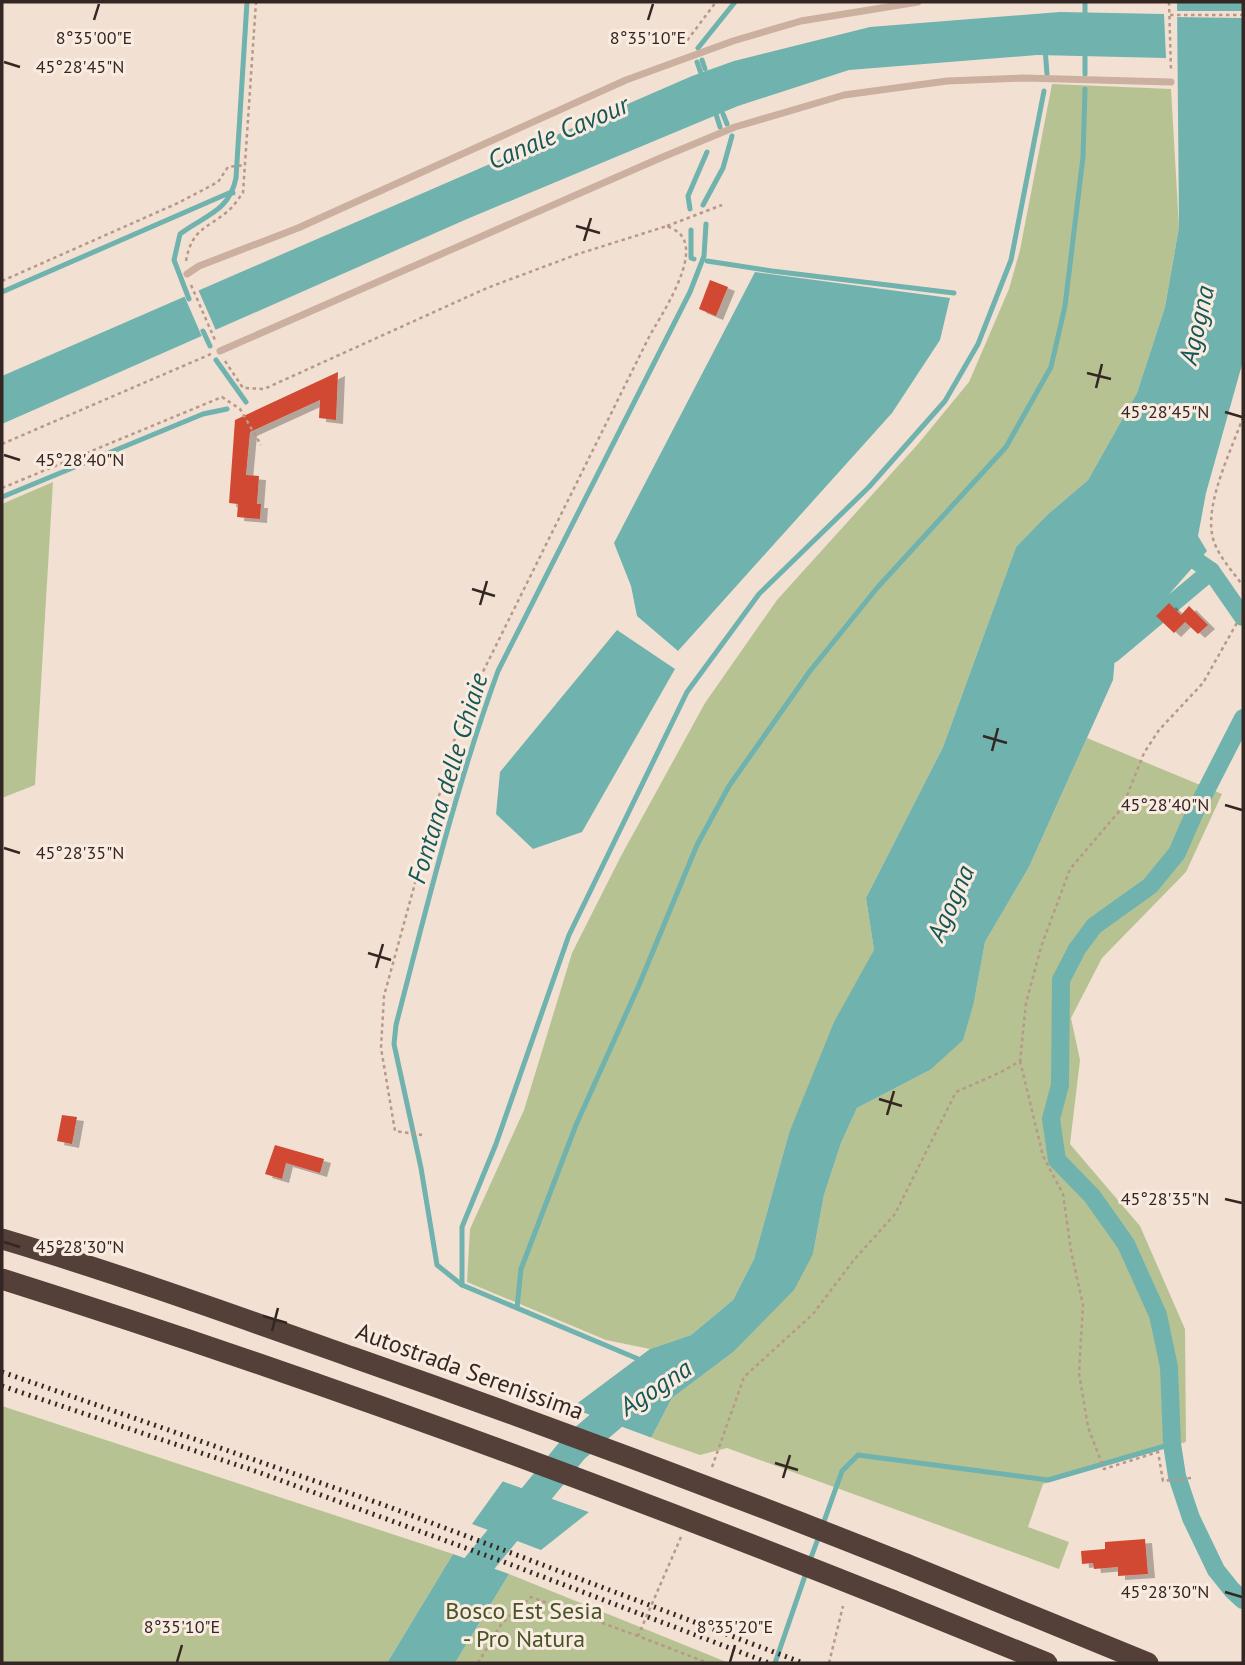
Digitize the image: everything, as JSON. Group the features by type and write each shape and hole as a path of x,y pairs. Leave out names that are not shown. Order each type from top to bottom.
{"highway":[{"name":"Autostrada Serenissima","path":"2,1239 253,1321 500,1409 743,1499 1148,1663"},
{"path":"2,1279 178,1335 551,1468 1047,1663"}],"lane":[{"path":"188,277 199,266 336,211 626,80 733,41 801,21 918,2"},
{"path":"218,347 735,127 844,94 947,81 1024,78 1171,82"}],"path":[{"path":"257,2 243,193 229,211 206,224 193,240 186,261 188,277 218,347 228,368 243,388 264,389 487,288 722,205"},
{"path":"668,65 716,2"},
{"path":"1169,2 1171,82"},
{"path":"1170,15 1243,15"},
{"path":"2,281 218,183 228,167 245,165"},
{"path":"420,1134 396,1131 381,1048 384,996 461,716 636,362 678,283 686,258 686,248 681,234 667,226"},
{"path":"2,444 218,347"},
{"path":"2,488 222,397 240,409 261,445"},
{"path":"1243,417 1217,490 1211,533 1216,548 1243,586"},
{"path":"1191,1478 1163,1481 1158,1452 1104,1469 1098,1455 1088,1427 1079,1373 1083,1305 1071,1251 1063,1195 1043,1156 1020,1061 1029,992 1041,947 1070,869 1122,807 1144,753 1159,730 1203,683 1238,621 1243,617"},
{"path":"710,1471 722,1445 744,1377 813,1314 853,1261 895,1214 956,1092 1020,1061"},
{"path":"638,1636 682,1534"},
{"path":"478,1663 502,1623 531,1597 708,1663"},
{"path":"829,1663 843,1606"}],"green space":[{"path":"1052,84 1171,89 1179,227 1165,307 1137,393 1088,480 1047,515 1016,547 943,747 866,898 874,950 789,1133 754,1259 733,1300 691,1335 650,1349 606,1340 467,1282 470,1229 524,1110 572,953 621,856 705,703 777,600 918,444 969,382 1009,289 1020,250"},
{"path":"53,482 35,785 2,798 2,504"},
{"path":"1087,738 1222,794 1186,872 1102,958 1071,1018 1080,1060 1070,1144 1140,1226 1185,1329 1186,1442 1043,1484 1028,1527 1069,1542 1059,1569 727,1448 700,1455 651,1438 672,1398 732,1353 813,1254 824,1195 841,1143 857,1108 930,1070 974,1002 985,942 1029,867"},
{"path":"2,1406 453,1554 387,1663 2,1663"},
{"name":"Bosco Est Sesia - Pro Natura","path":"509,1574 729,1663 455,1663"}],"water":[{"path":"1177,2 1243,2 1243,361 1206,493 1198,536 1207,551 1115,656 1113,680 1029,867 985,942 974,1002 963,1040 930,1070 857,1108 841,1143 824,1195 813,1254 794,1290 732,1353 672,1398 651,1438 571,1408 650,1349 691,1335 733,1300 754,1259 789,1133 834,1022 874,950 866,898 943,747 1016,547 1047,515 1088,480 1137,393 1165,307 1179,227"},
{"path":"1060,12 1164,14 1166,58 1037,55 849,70 738,106 467,219 2,424 2,376 692,76 734,61 870,27"},
{"path":"755,272 950,298 940,340 892,413 678,651 637,616 631,586 614,543"},
{"path":"617,630 675,669 582,832 533,849 496,814 500,772"},
{"path":"503,1481 589,1512 541,1550 472,1524"},
{"path":"453,1554 509,1574 455,1663 387,1663"}],"pier":[{"path":"1172,11 1243,11 1243,18 1172,17"},
{"path":"197,287 217,333 203,339 183,293"},
{"path":"568,1407 655,1439 650,1441 570,1411"},
{"path":"501,1478 590,1508 592,1513 499,1480"}],"building":[{"path":"710,280 728,287 716,316 699,309"},
{"path":"338,372 336,420 319,418 320,400 250,432 246,475 259,476 257,504 261,504 260,519 237,517 238,504 229,503 235,420"},
{"path":"1169,603 1181,615 1189,606 1208,625 1198,634 1185,622 1174,633 1156,616"},
{"path":"62,1115 77,1117 72,1144 57,1141"},
{"path":"275,1145 324,1159 320,1173 286,1163 282,1179 265,1174"},
{"path":"1145,1539 1148,1574 1118,1576 1118,1567 1094,1569 1093,1563 1082,1564 1081,1551 1105,1549 1105,1542"}],"waterway":[{"path":"189,299 174,260 180,234 222,206 233,189 236,178 247,2"},
{"name":"Fontana delle Ghiaie","path":"698,48 735,2"},
{"path":"1085,2 1085,20"},
{"path":"1045,48 1047,74"},
{"path":"1085,50 1085,74"},
{"name":"Fontana delle Ghiaie","path":"702,60 705,69"},
{"path":"697,62 703,79"},
{"path":"517,1308 521,1269 576,1125 639,985 697,845 729,786 810,671 877,588 1006,447 1051,367 1065,306 1083,157 1085,89"},
{"path":"462,1285 462,1227 496,1144 569,935 687,692 759,594 869,487 945,401 978,344 1011,260 1044,91"},
{"path":"715,111 720,127"},
{"name":"Fontana delle Ghiaie","path":"723,114 727,124"},
{"name":"Fontana delle Ghiaie","path":"703,205 723,168 732,136"},
{"path":"690,209 688,196 707,152"},
{"path":"2,292 233,193"},
{"name":"Fontana delle Ghiaie","path":"643,1361 462,1285 437,1265 421,1168 394,1044 396,1025 443,846 498,671 690,292 704,256 706,224"},
{"path":"691,230 691,258 694,259"},
{"path":"707,261 954,293"},
{"path":"203,331 210,346"},
{"path":"216,360 246,402"},
{"path":"2,497 203,414 227,409"},
{"path":"1179,549 1211,571 1243,617"},
{"path":"1112,654 1211,571"},
{"path":"1243,718 1177,853 1150,886 1094,926 1077,949 1061,980 1060,1085 1051,1119 1057,1160 1092,1196 1126,1244 1158,1315 1169,1367 1172,1444 1177,1476 1191,1518 1216,1570 1243,1600"},
{"name":"Agogna","path":"419,1663 470,1575 574,1448 636,1395"},
{"path":"822,1527 842,1471 858,1455 1048,1480 1172,1444"},
{"path":"809,1563 819,1536"},
{"path":"775,1663 806,1573"}],"railway":[{"path":"2,1372 384,1505 803,1663"},
{"path":"2,1386 258,1472 769,1663"}],"water label":[{"name":"Canale Cavour","path":"558,132"}]}
